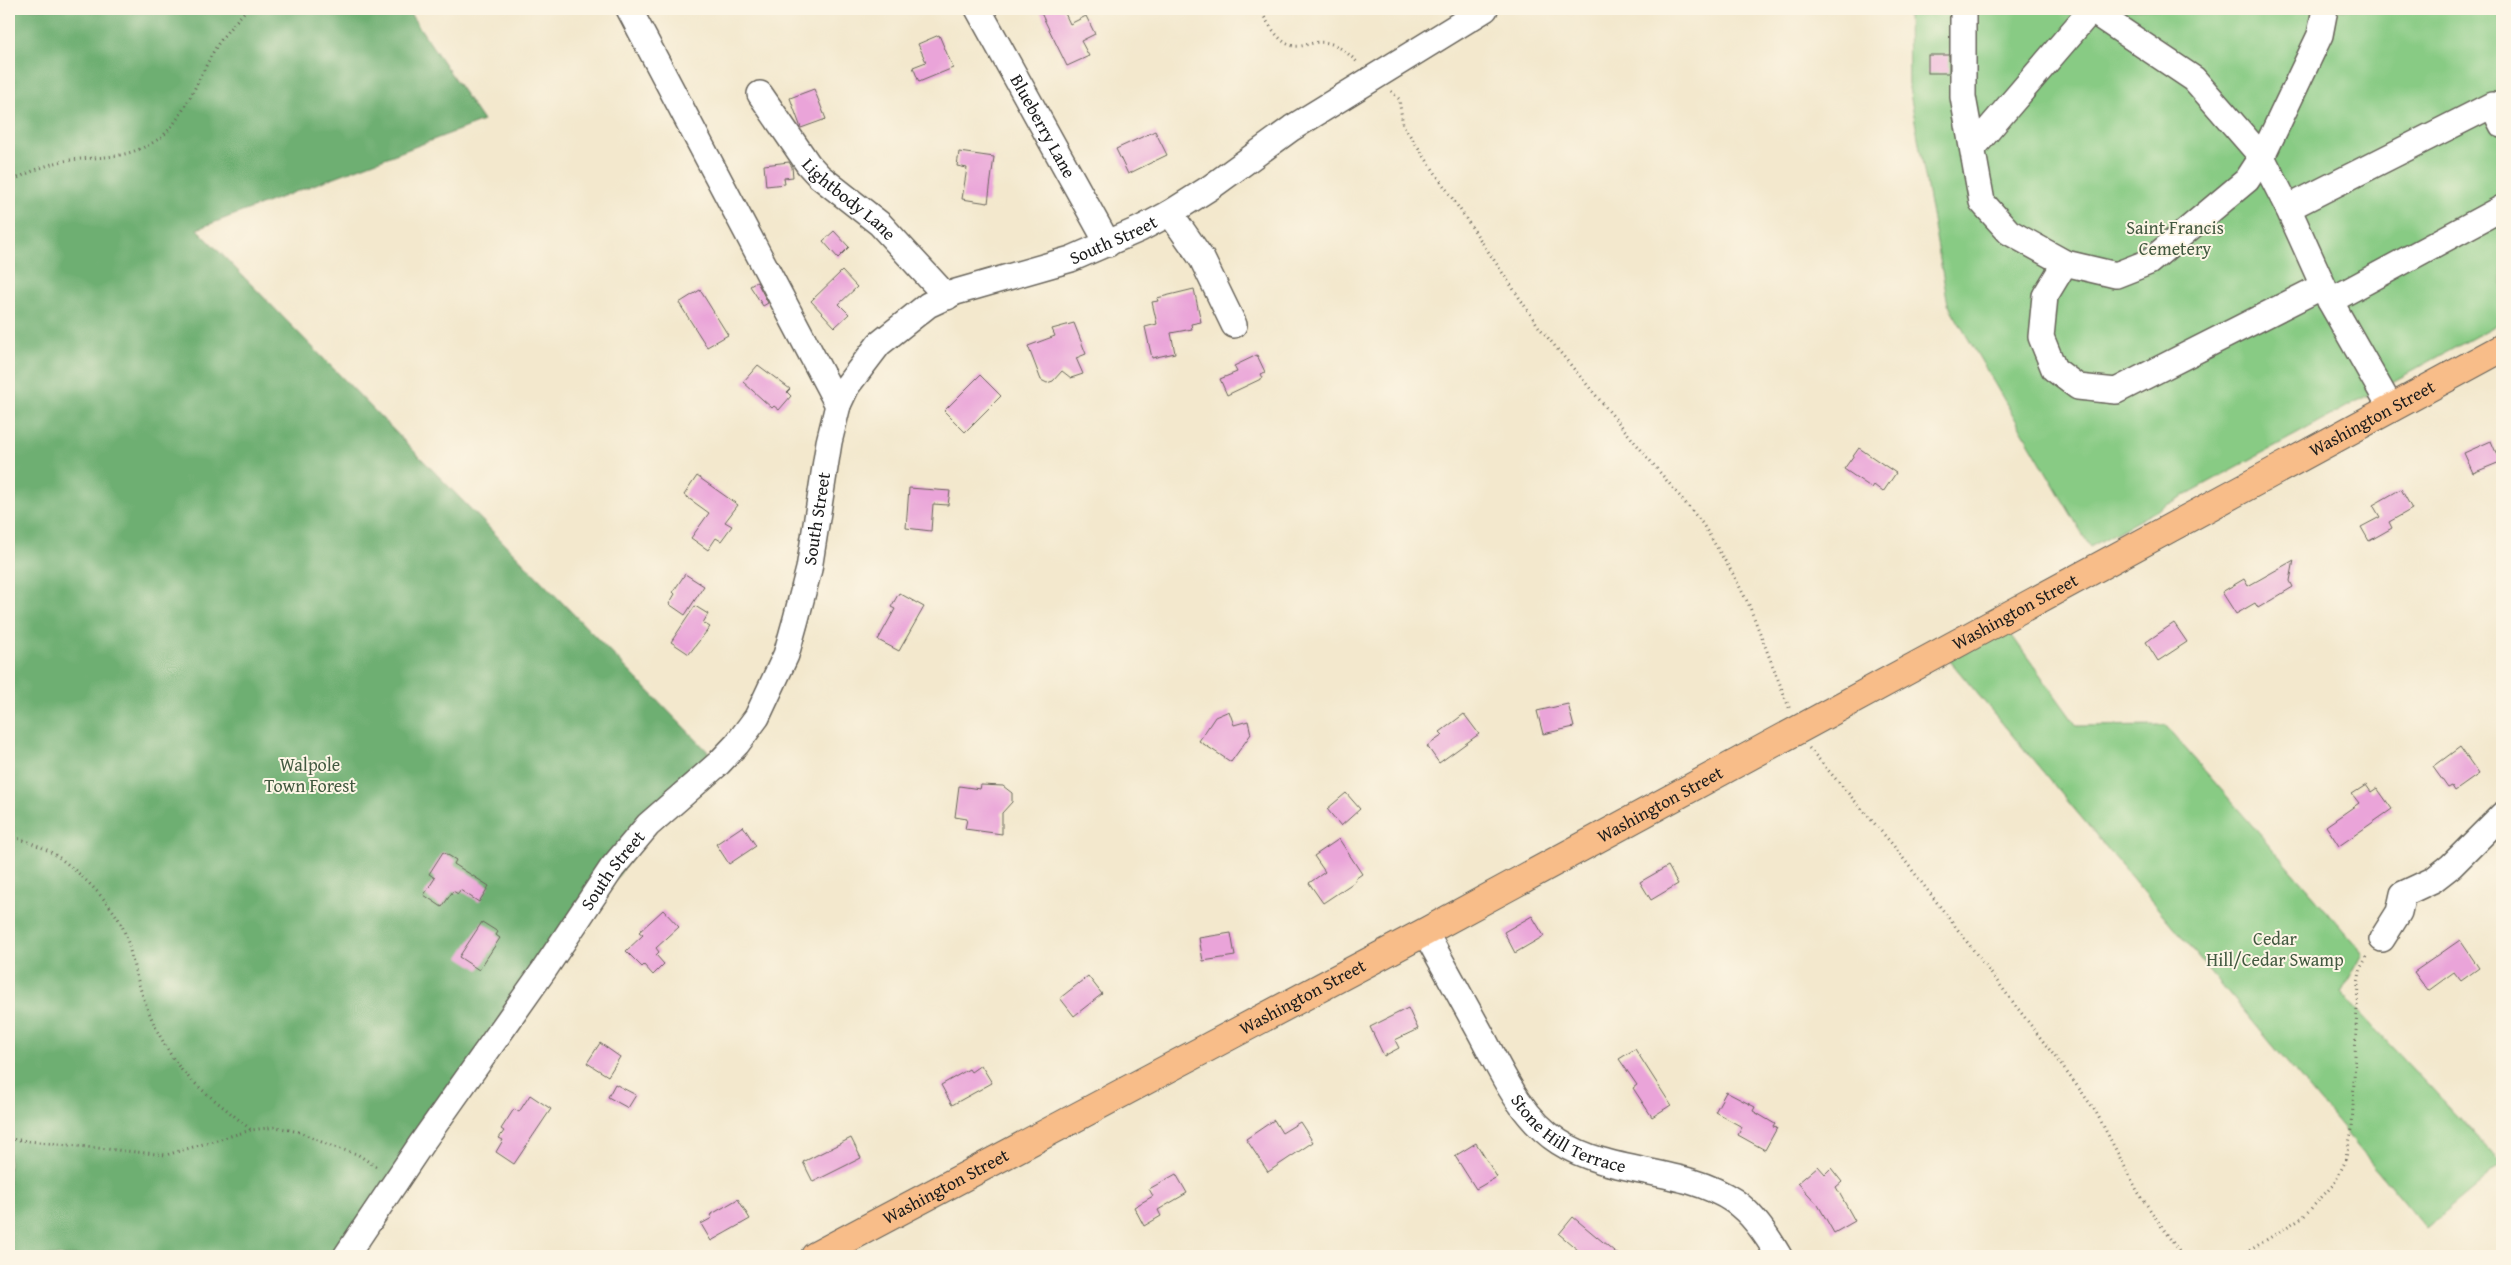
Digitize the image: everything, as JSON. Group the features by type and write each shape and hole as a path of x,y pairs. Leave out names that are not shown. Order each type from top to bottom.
{"main road":[{"name":"Washington Street","path":"815,1256 1425,932 2502,348"}],"street":[{"path":"629,9 838,404"},
{"name":"Blueberry Lane","path":"978,9 1108,244"},
{"name":"South Street","path":"346,1256 618,860 648,825 725,757 757,718 786,655 809,569 828,442 838,404 846,386 879,344 928,305 947,297 1071,259 1108,244 1170,213 1211,187 1292,128 1485,9"},
{"path":"1963,9 1963,97 1982,202 2009,232 2065,263 2116,275 2149,262 2247,180 2262,157 2320,35 2325,9"},
{"path":"1973,148 2092,9 2194,79 2262,157 2288,208 2326,294 2391,408"},
{"name":"Lightbody Lane","path":"760,94 808,164 819,176 880,224 947,297"},
{"path":"2288,208 2492,105 2502,124"},
{"path":"2065,263 2045,296 2041,337 2054,369 2078,387 2116,391 2326,294 2502,208"},
{"path":"1170,213 1202,258 1234,325"},
{"path":"2382,939 2399,912 2403,894 2433,880 2451,866 2502,815"},
{"name":"Stone Hill Terrace","path":"1425,932 1512,1092 1534,1121 1558,1141 1587,1158 1618,1167 1683,1179 1735,1201 1765,1232 1779,1256"}],"path":[{"path":"9,182 33,170 69,160 106,159 134,151 159,139 185,108 196,83 219,43 247,9"},
{"path":"1260,9 1276,33 1289,45 1297,47 1323,42 1332,43 1344,50 1399,99 1403,125 1539,327 1702,523 1749,604 1789,706 1795,732 1893,845 2081,1091 2096,1112 2138,1192 2182,1256"},
{"path":"9,836 46,850 71,868 103,899 122,924 146,1004 178,1065 251,1130"},
{"path":"2241,1256 2304,1216 2334,1184 2345,1162 2352,1129 2358,982 2361,967 2370,952 2382,939"},
{"path":"9,1139 166,1155 251,1130 276,1127 299,1132 331,1146 357,1154 396,1181"}],"green space":[{"name":"Walpole Town Forest","path":"9,9 407,9 483,121 197,229 719,763 669,805 346,1256 9,1256"},
{"name":"Saint Francis Cemetery","path":"1908,9 2501,9 2502,322 2090,547 1948,304 1909,88"},
{"name":"Cedar Hill/Cedar Swamp","path":"1997,615 2077,726 2165,725 2363,953 2341,993 2502,1164 2426,1228 1950,661"}],"building":[{"path":"1039,9 1063,9 1070,24 1086,16 1095,34 1081,41 1089,56 1067,66"},
{"path":"939,35 953,68 919,82 913,67 926,62 918,44"},
{"path":"1928,55 1949,55 1949,73 1928,73"},
{"path":"814,89 826,119 801,128 790,98"},
{"path":"1155,131 1167,155 1128,174 1116,149"},
{"path":"959,152 994,157 988,203 962,199 967,168 957,166"},
{"path":"789,162 792,167 793,177 784,178 785,184 766,186 764,165"},
{"path":"834,231 849,247 838,258 823,241"},
{"path":"842,271 857,287 839,304 849,314 835,327 811,301"},
{"path":"757,282 768,303 763,306 750,286"},
{"path":"1194,289 1201,322 1191,324 1192,329 1171,333 1175,353 1152,358 1145,327 1157,324 1152,302 1158,301 1157,298"},
{"path":"700,290 728,335 707,347 679,303"},
{"path":"1074,323 1086,354 1076,358 1083,374 1071,378 1062,371 1053,381 1047,383 1041,380 1028,346 1055,336 1052,329"},
{"path":"1257,355 1265,372 1261,374 1263,378 1227,395 1220,379 1237,372 1234,366"},
{"path":"758,365 790,389 787,392 791,396 779,410 774,406 772,408 743,382"},
{"path":"980,375 1001,396 965,432 944,411"},
{"path":"2491,441 2500,462 2473,473 2464,453"},
{"path":"1859,448 1896,473 1883,492 1874,485 1872,488 1844,469"},
{"path":"697,476 738,505 725,522 732,526 721,541 716,538 708,550 691,538 709,513 684,495"},
{"path":"909,488 950,491 948,505 933,504 931,531 906,528"},
{"path":"2401,489 2412,509 2389,522 2392,528 2369,541 2361,527 2380,517 2373,505"},
{"path":"2294,560 2290,581 2293,587 2258,608 2255,603 2236,614 2222,592 2244,579 2248,586"},
{"path":"685,574 704,586 685,615 669,604 675,594 673,592"},
{"path":"899,593 924,607 899,651 878,640 895,609 891,607"},
{"path":"695,606 708,614 703,623 710,627 689,654 671,642"},
{"path":"2174,623 2187,642 2158,661 2146,642"},
{"path":"1568,704 1574,727 1543,734 1537,711"},
{"path":"1229,711 1234,725 1248,721 1251,734 1231,762 1199,741 1215,717"},
{"path":"1464,714 1479,734 1439,763 1427,746 1443,735 1440,732"},
{"path":"2460,747 2479,774 2455,791 2452,786 2448,788 2433,767"},
{"path":"981,785 1003,786 1012,793 1012,802 1002,813 1002,834 965,829 967,819 955,817 959,786 980,789"},
{"path":"2366,785 2371,792 2377,788 2392,809 2339,846 2326,826 2359,803 2352,794"},
{"path":"1346,793 1360,809 1341,826 1327,809"},
{"path":"743,826 756,846 729,864 716,844"},
{"path":"1339,839 1362,874 1355,879 1356,881 1323,903 1309,883 1325,872 1314,856"},
{"path":"443,852 456,860 454,864 489,886 479,902 460,890 458,894 453,891 442,907 424,895 435,878 429,874"},
{"path":"1668,866 1678,884 1651,900 1640,882"},
{"path":"663,910 679,927 656,948 659,952 656,955 664,964 653,975 626,951 643,935 639,932"},
{"path":"1532,916 1544,936 1515,953 1504,932"},
{"path":"482,922 498,932 496,935 500,938 479,970 459,957"},
{"path":"1231,933 1235,956 1203,961 1199,938"},
{"path":"2460,940 2479,968 2461,981 2454,972 2428,991 2414,972"},
{"path":"1088,976 1102,994 1074,1016 1060,998"},
{"path":"1408,1008 1418,1029 1395,1040 1399,1048 1384,1056 1370,1027"},
{"path":"600,1043 620,1057 608,1076 587,1063"},
{"path":"1635,1049 1671,1105 1652,1117 1633,1088 1637,1085 1619,1059"},
{"path":"981,1065 992,1083 952,1105 941,1085 969,1069 971,1072"},
{"path":"615,1084 636,1095 628,1108 608,1097"},
{"path":"1726,1092 1755,1107 1753,1111 1775,1124 1773,1127 1777,1128 1765,1150 1738,1135 1742,1127 1715,1112"},
{"path":"530,1095 551,1109 514,1164 496,1152 503,1140 499,1138 504,1131 501,1129 514,1109 519,1112"},
{"path":"1274,1120 1282,1133 1300,1122 1313,1142 1268,1172 1246,1139"},
{"path":"851,1138 861,1158 813,1182 803,1162"},
{"path":"1476,1143 1497,1177 1476,1189 1455,1156"},
{"path":"1818,1166 1825,1174 1831,1168 1842,1182 1836,1187 1855,1221 1834,1233 1818,1205 1798,1183"},
{"path":"1176,1174 1187,1193 1158,1210 1161,1216 1144,1226 1134,1207 1153,1196 1149,1189"},
{"path":"738,1199 750,1219 711,1241 701,1224 712,1218 710,1215"},
{"path":"1573,1217 1620,1256 1585,1256 1559,1234"}]}
